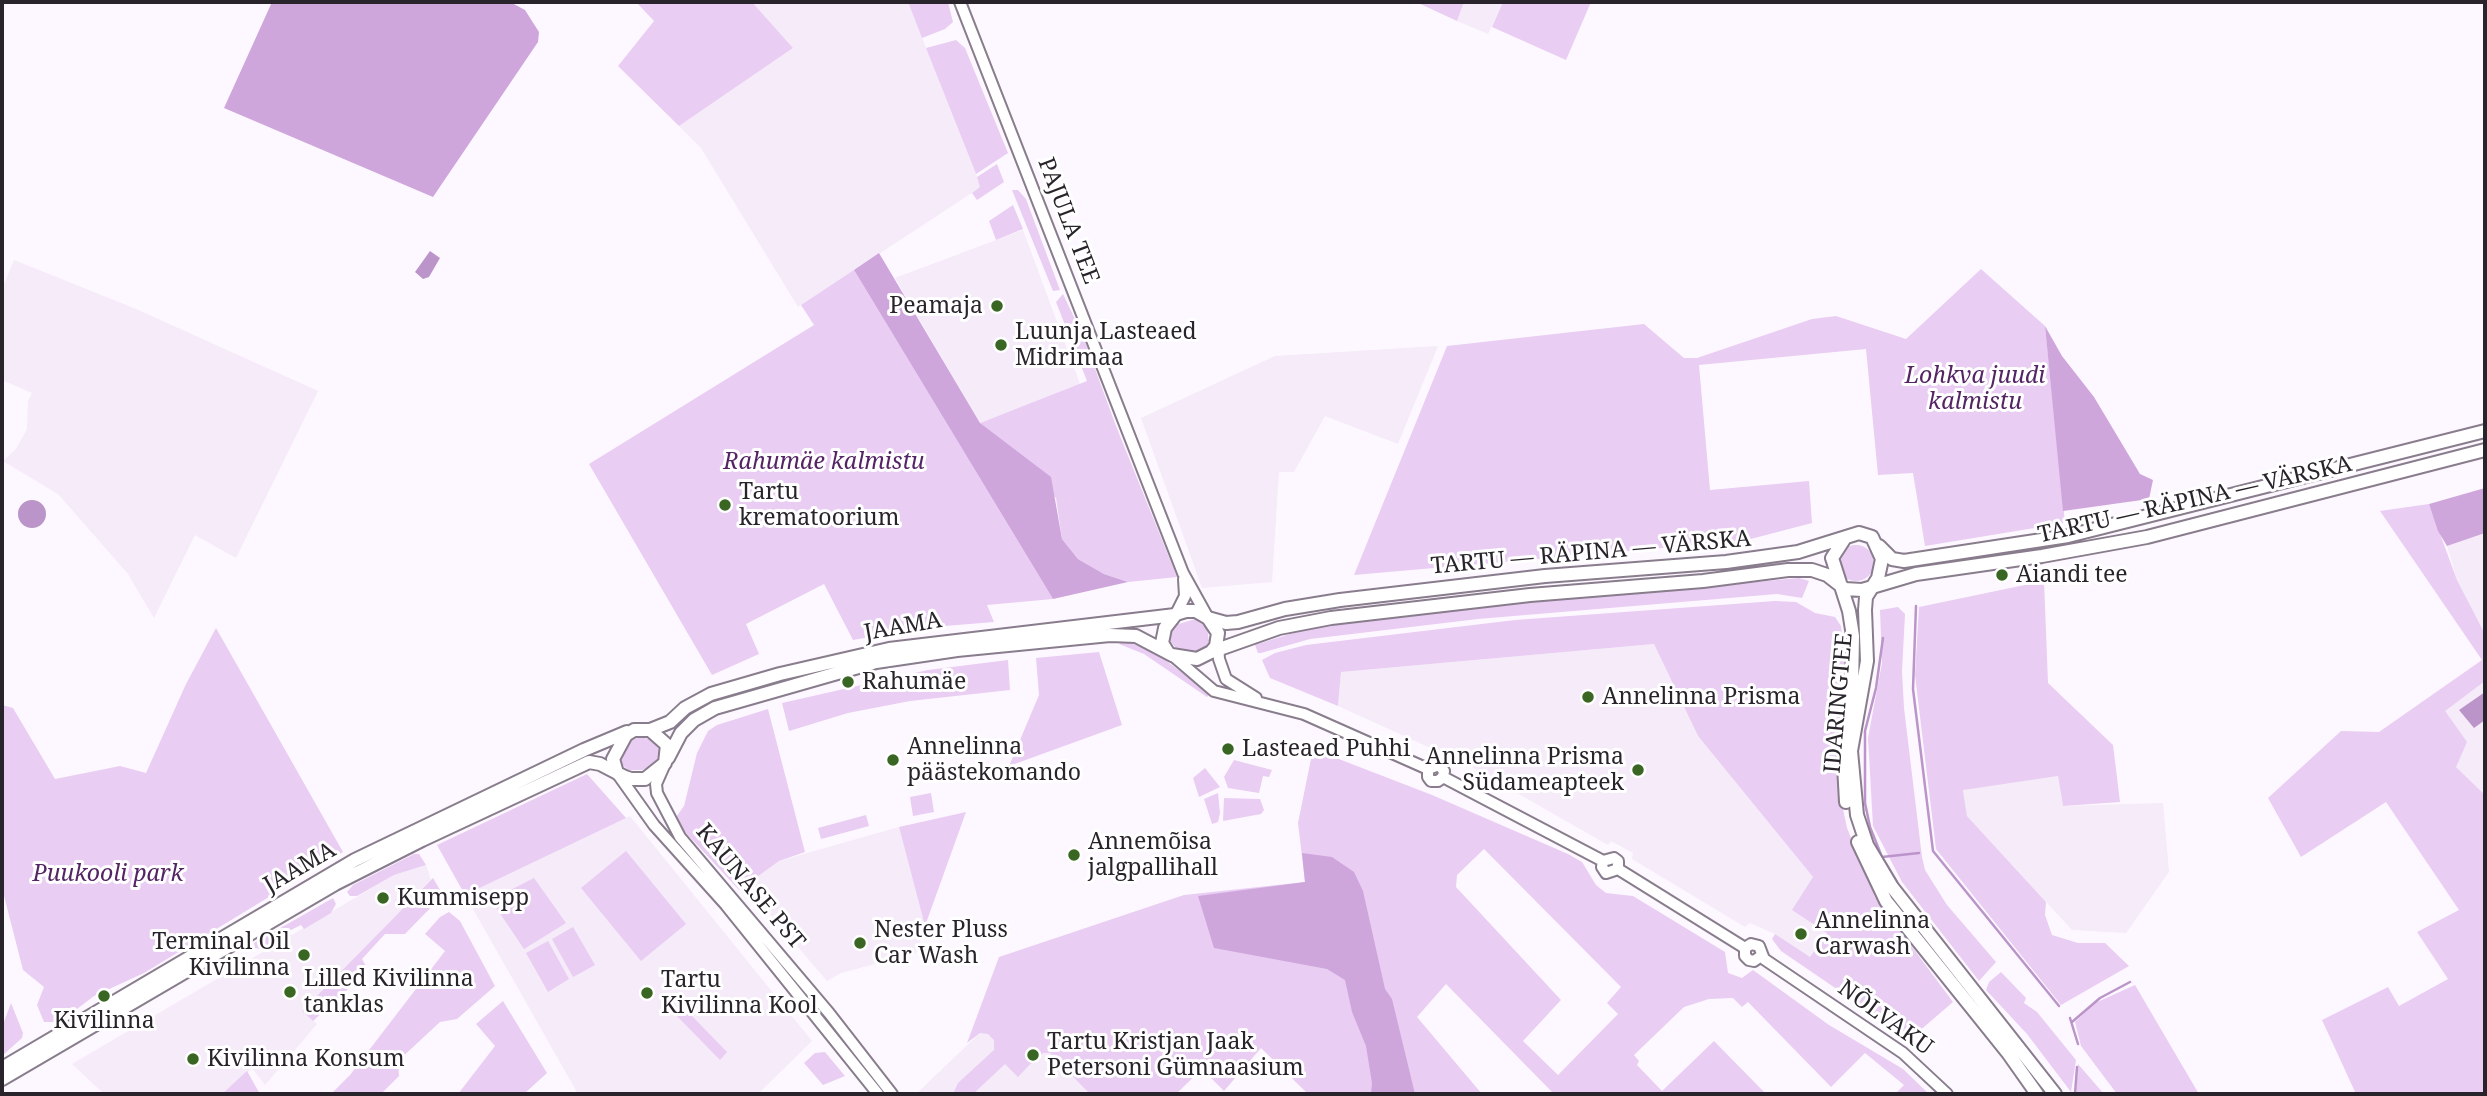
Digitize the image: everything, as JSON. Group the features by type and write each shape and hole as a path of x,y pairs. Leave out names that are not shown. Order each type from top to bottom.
{"main road":[{"name":"TARTU — RÄPINA — VÄRSKA","path":"1877,543 1892,558 1904,561 2068,536 2485,432"},
{"name":"TARTU — RÄPINA — VÄRSKA","path":"1871,587 1916,574 2115,544 2216,522 2485,450"},
{"path":"1863,533 1877,543 1882,559 1878,578 1871,587 1855,591 1840,584 1832,558 1838,544 1847,535 1863,533"},
{"name":"TARTU — RÄPINA — VÄRSKA","path":"1209,618 1226,623 1238,622 1284,608 1336,600 1545,576 1761,558 1805,550 1847,535"},
{"name":"TARTU — RÄPINA — VÄRSKA","path":"1216,647 1279,628 1331,618 1788,570 1812,570 1827,575 1840,584"},
{"name":"IDARINGTEE","path":"1840,584 1853,636 1852,688 1843,747 1848,811 1867,865 1886,901 1963,985 1981,996 2055,1094"},
{"name":"IDARINGTEE","path":"1871,587 1865,610 1867,661 1851,751 1857,815 1867,845 1892,887 1963,985 1970,1005 2037,1094"},
{"path":"1196,611 1209,618 1218,633 1216,647 1192,660 1169,653 1162,636 1176,614 1196,611"},
{"name":"JAAMA","path":"650,730 670,722 685,708 711,694 780,674 889,649 1129,622 1176,614"},
{"name":"JAAMA","path":"665,763 681,733 694,720 715,708 876,662 957,650 1110,635 1136,636 1169,653"},
{"path":"634,730 650,730 667,745 665,763 652,775 638,780 618,773 613,759 626,735 634,730"},
{"name":"JAAMA","path":"2,1069 355,860 584,750 634,730"},
{"name":"JAAMA","path":"2,1079 335,884 422,840 577,766 589,762 618,773"}],"street":[{"name":"PAJULA TEE","path":"960,2 1183,573 1209,618"},
{"path":"1176,614 1185,596 1183,573"},
{"name":"NÕLVAKU","path":"1216,647 1226,679 1264,703"},
{"name":"NÕLVAKU","path":"1169,653 1214,691 1264,703 1340,728 1428,769 1440,765 1444,777 1603,861 1614,858 1619,864 1618,869 1745,948 1745,956 1749,960 1754,961 1761,956 1903,1053 1947,1094"},
{"name":"KAUNASE PST","path":"665,763 656,784 657,793 680,838 841,1028 892,1094"},
{"name":"KAUNASE PST","path":"618,773 654,825 726,905 878,1094"}],"shaded area":[{"path":"272,2 510,2 525,10 539,32 538,42 433,197 224,108"},
{"path":"752,2 908,2 981,187 798,307 701,148 679,126 793,48"},
{"path":"1464,2 1503,2 1488,34 1457,21"},
{"name":"Luunja Lasteaed Midrimaa","path":"1023,230 1080,384 980,423 895,278"},
{"path":"430,251 440,258 429,277 423,279 415,272"},
{"path":"879,253 980,423 1051,477 1062,539 1078,559 1104,574 1128,582 1053,599 854,270"},
{"path":"14,260 136,309 318,391 236,558 195,535 154,618 128,574 58,494 3,461 16,449 27,429 28,401 32,393 2,380 2,289"},
{"path":"2045,326 2062,356 2094,397 2140,474 2153,480 2149,499 2063,511"},
{"path":"1438,346 1398,444 1325,416 1294,472 1279,472 1272,582 1202,588 1141,418 1275,356"},
{"path":"2485,488 2485,533 2447,546 2438,531 2429,504"},
{"path":"32,500 42,504 46,514 42,524 32,528 22,524 18,514 22,504"},
{"path":"2485,533 2485,634 2457,580 2447,546"},
{"path":"1654,644 1698,736 1813,877 1827,933 1810,958 1775,934 1750,923 1745,927 1632,859 1633,853 1611,841 1608,845 1468,765 1338,706 1341,672"},
{"path":"2485,681 2485,795 2456,767 2444,711"},
{"path":"2485,692 2485,720 2474,728 2459,710"},
{"path":"2058,776 2063,806 2163,803 2169,872 2126,933 2072,930 1967,816 1963,789"},
{"name":"Tartu Kivilinna Kool","path":"630,816 812,1041 758,1094 578,1094 465,895"},
{"path":"899,827 925,926 916,953 841,973 827,981 745,885 779,861"},
{"path":"1302,853 1332,857 1354,872 1363,891 1385,989 1392,999 1415,1094 1371,1094 1372,1083 1366,1046 1352,1012 1345,980 1327,969 1214,948 1198,896 1305,882"},
{"path":"426,865 431,880 302,1011 317,1024 265,1085 252,1068 222,1094 104,1094 72,1064 394,875"},
{"name":"Tartu Kristjan Jaak Petersoni Gümnaasium","path":"1061,991 1122,1094 916,1094 980,1033"}],"green space":[{"path":"636,2 752,2 793,48 679,126 618,66 654,21"},
{"path":"908,2 948,2 953,22 945,29 922,38"},
{"path":"1416,2 1464,2 1457,21"},
{"path":"1503,2 1591,2 1566,60 1492,27"},
{"path":"956,40 965,48 1008,153 976,174 926,48"},
{"path":"997,164 1004,182 977,200 972,193 980,187 977,177"},
{"path":"1012,190 1018,190 1026,199 1060,290 1053,291"},
{"path":"1013,205 1023,229 996,240 989,221"},
{"name":"Lohkva juudi kalmistu","path":"1981,269 2045,326 2065,523 1925,546 1913,473 1878,475 1866,349 1699,365 1710,490 1809,481 1812,523 1743,541 1354,575 1447,346 1644,324 1684,358 1697,358 1812,319 1836,316 1906,339"},
{"name":"Rahumäe kalmistu","path":"854,270 1053,599 987,605 994,622 920,628 853,640 824,584 746,624 759,654 712,675 589,464 814,325 801,305"},
{"path":"1063,294 1083,336 1177,577 1128,582 1104,574 1078,559 1062,539 1056,498 980,423 1087,381 1056,302"},
{"path":"2429,504 2457,580 2485,634 2485,681 2445,711 2467,742 2456,767 2485,795 2485,1094 2356,1094 2322,1020 2388,987 2399,1006 2448,979 2417,932 2459,910 2386,802 2301,857 2268,798 2341,731 2379,732 2482,660 2380,511"},
{"path":"1856,545 1869,550 1874,563 1869,576 1856,581 1843,576 1838,563 1843,550"},
{"path":"1799,578 1809,581 1802,598 1777,594 1478,619 1310,639 1261,653 1258,653 1255,645 1299,631 1338,624 1476,607"},
{"path":"2044,581 2048,683 2113,745 2120,802 2063,806 2058,776 1963,790 1967,816 2046,902 2045,915 2052,935 2078,943 2105,943 2129,966 2061,1005 1936,849 1915,675 1919,607"},
{"path":"1775,601 1796,602 1815,613 1835,617 1841,626 1846,671 1835,746 1838,785 1847,828 1875,897 1953,1002 1910,1039 1781,951 1772,939 1775,934 1810,957 1827,933 1792,910 1813,877 1698,736 1654,644 1341,672 1338,706 1270,678 1262,660 1275,653 1306,645 1515,620"},
{"path":"1898,607 1905,614 1902,671 1904,708 1922,857 1925,870 1947,905 1996,962 1979,981 1902,882 1873,826 1868,738 1882,663 1880,610"},
{"path":"1195,619 1207,628 1209,641 1205,650 1196,655 1179,652 1167,637 1172,626"},
{"name":"Puukooli park","path":"216,628 343,852 144,973 94,996 60,1022 44,1022 37,1005 44,987 23,970 2,888 2,705 13,708 55,779 120,766 146,773 186,684"},
{"path":"1126,641 1156,653 1210,694 1207,697 1144,654 1119,644"},
{"path":"1099,652 1122,725 1009,766 1039,695 1036,658"},
{"path":"1008,660 1010,690 910,701 848,713 789,731 782,703 928,670"},
{"path":"768,709 805,852 779,861 739,890 674,820 684,806 697,753 708,731 717,725"},
{"path":"639,737 655,740 660,747 660,756 653,765 642,770 628,770 620,763 619,757 629,742"},
{"path":"1313,749 1432,795 1582,862 1596,885 1606,893 1633,896 1725,952 1728,973 1742,978 1753,970 1829,1025 1903,1069 1929,1094 1895,1094 1904,1085 1865,1053 1831,1087 1748,1002 1742,1007 1733,998 1709,999 1684,1007 1634,1055 1639,1061 1637,1065 1662,1091 1714,1041 1766,1094 1554,1094 1446,984 1417,1017 1482,1094 1308,1094 1261,1048 1224,1091 1202,1069 1176,1094 1090,1094 1050,1053 1043,1053 1018,1077 1005,1064 973,1094 953,1094 958,1083 994,1050 994,1040 988,1034 980,1033 967,1043 999,957 1184,895 1305,882 1298,823","holes":["1484,849 1621,987 1607,1003 1618,1014 1558,1075 1523,1041 1561,1000 1456,887 1457,875"]},
{"path":"1234,760 1272,770 1269,777 1263,776 1259,793 1228,788 1224,777"},
{"path":"1205,768 1220,787 1199,797 1193,778"},
{"path":"587,774 626,818 465,895 437,845"},
{"path":"931,793 934,812 913,816 910,797"},
{"path":"1218,793 1220,813 1218,822 1212,824 1204,799"},
{"path":"1224,798 1260,799 1264,810 1261,814 1223,821"},
{"path":"966,812 925,926 899,827"},
{"path":"866,815 869,826 821,839 818,828"},
{"path":"626,851 686,924 641,961 581,888"},
{"path":"414,854 419,854 426,865 394,875 357,896 350,896 347,892 353,885"},
{"path":"433,878 443,895 405,934 385,934 362,959 367,968 357,981 313,1021 302,1011"},
{"path":"534,878 566,923 524,949 491,900"},
{"path":"333,898 336,904 331,913 304,929 301,925 289,931 291,936 267,950 255,948 254,943"},
{"path":"449,912 460,921 495,986 457,1019 440,1022 398,1061 399,1076 381,1094 331,1094 350,1075 445,951 425,934 440,917"},
{"path":"573,927 595,965 573,977 552,939"},
{"path":"548,941 569,979 548,992 526,953"},
{"path":"2001,972 2026,998 2024,1003 2037,1012 2076,1060 2071,1092 2027,1034 1986,990 1989,982"},
{"path":"2135,985 2199,1094 2117,1094 2081,1046 2075,1022 2095,1003"},
{"path":"503,1001 547,1073 524,1094 458,1094 495,1046 476,1024"},
{"path":"11,1003 23,1033 22,1038 2,1056 2,1027"},
{"path":"686,1010 727,1052 720,1060 674,1013"},
{"path":"825,1052 845,1076 823,1085 804,1063 815,1053"},
{"path":"2078,1064 2104,1094 2076,1094"},
{"path":"247,1071 260,1094 222,1094"}],"waterway":[{"path":"1916,606 1913,689 1933,851 2059,1006"},
{"path":"1883,638 1876,688 1865,731 1865,803 1870,827 1882,857 1919,853"},
{"path":"1882,857 1897,882"},
{"path":"2072,1022 2100,998 2130,982"},
{"path":"2070,1018 2078,1044"},
{"path":"2075,1094 2077,1067"}],"place":[{"name":"Peamaja","path":"997,306"},
{"name":"Luunja Lasteaed Midrimaa","path":"1001,345"},
{"name":"Tartu krematoorium","path":"725,505"},
{"name":"Aiandi tee","path":"2002,575"},
{"name":"Rahumäe","path":"848,682"},
{"name":"Annelinna Prisma","path":"1588,697"},
{"name":"Lasteaed Puhhi","path":"1228,749"},
{"name":"Annelinna päästekomando","path":"893,760"},
{"name":"Annelinna Prisma Südameapteek","path":"1638,770"},
{"name":"Annemõisa jalgpallihall","path":"1074,855"},
{"name":"Kummisepp","path":"383,898"},
{"name":"Annelinna Carwash","path":"1801,934"},
{"name":"Nester Pluss Car Wash","path":"860,943"},
{"name":"Terminal Oil Kivilinna","path":"304,955"},
{"name":"Lilled Kivilinna tanklas","path":"290,992"},
{"name":"Tartu Kivilinna Kool","path":"647,993"},
{"name":"Kivilinna","path":"104,996"},
{"name":"Tartu Kristjan Jaak Petersoni Gümnaasium","path":"1033,1055"},
{"name":"Kivilinna Konsum","path":"193,1059"}]}
